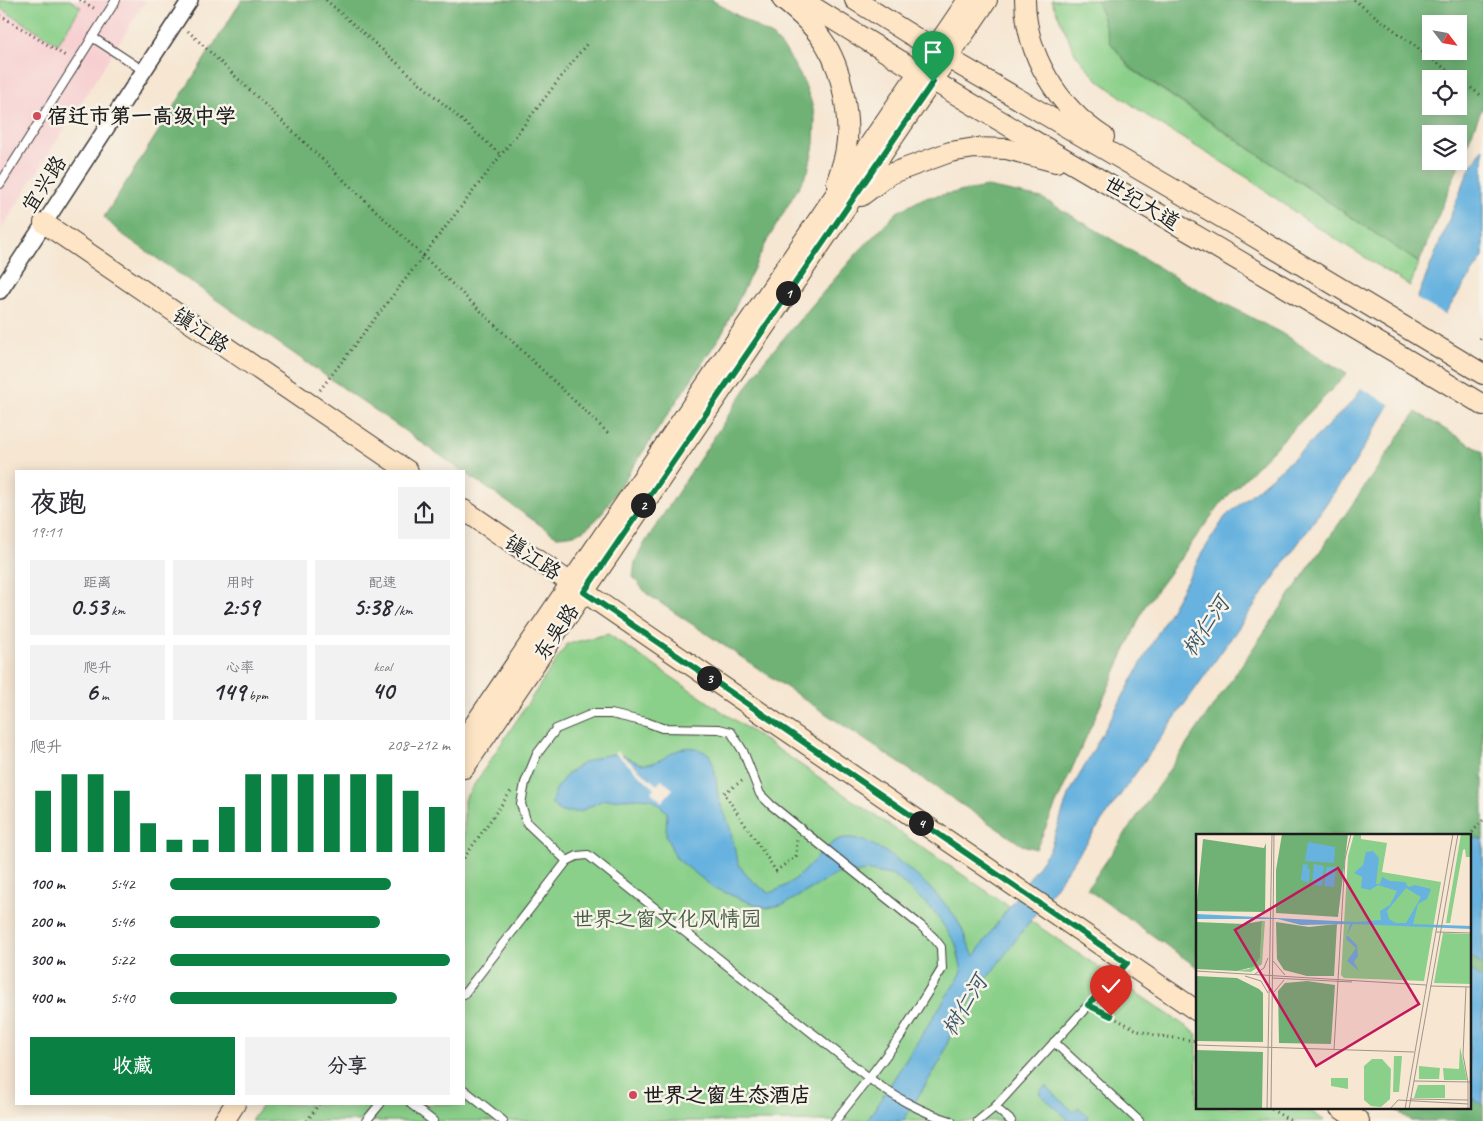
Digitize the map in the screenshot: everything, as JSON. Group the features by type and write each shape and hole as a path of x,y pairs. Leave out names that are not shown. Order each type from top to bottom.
{"street":[{"name":"宜兴路","path":"0,291 190,0"},
{"path":"782,0 804,17 820,36 834,58 842,77 847,115 846,148 840,202"},
{"name":"世纪大道","path":"802,0 926,77 1483,405"},
{"name":"世纪大道","path":"855,0 941,54 1245,231 1483,374"},
{"name":"东吴路","path":"465,739 577,587 926,77 941,54 968,0"},
{"name":"东吴路","path":"941,54 987,0"},
{"path":"1025,0 1025,19 1034,51 1045,76 1063,100 1093,130 1245,231"},
{"path":"840,202 890,174 950,152 975,148 1015,150 1040,156 1100,178"},
{"name":"镇江路","path":"44,223 407,470"},
{"name":"镇江路","path":"465,511 1196,1010"},
{"name":"东吴路","path":"465,766 577,587"},
{"path":"208,1121 219,1105"},
{"path":"224,1121 235,1105"},
{"path":"1340,1108 1359,1121"}],"lane":[{"path":"0,184 116,0"},
{"path":"92,37 144,70"},
{"path":"567,861 527,823 521,804 525,783 537,754 556,730 592,714 611,714 646,722 662,728 719,729 731,732 743,751 751,776 760,794 798,829 934,938 941,947 942,970 900,1037 835,1121"},
{"path":"465,993 567,861 577,856 588,855 869,1078 880,1086 934,1115 948,1120"},
{"path":"978,1121 995,1107 1127,963"},
{"path":"1054,1042 1139,1121"},
{"path":"465,1091 503,1121"},
{"path":"366,1121 379,1105"},
{"path":"412,1105 433,1121"},
{"path":"995,1107 1011,1121"}],"path":[{"path":"80,0 106,16"},
{"path":"326,0 501,155"},
{"path":"1354,0 1447,70"},
{"path":"0,15 76,62"},
{"path":"177,20 608,433"},
{"path":"309,404 588,42"},
{"path":"1467,85 1483,97"},
{"path":"1480,339 1483,335"},
{"path":"751,776 724,793 776,871 796,856 798,829"},
{"path":"465,857 516,784"},
{"path":"1470,835 1483,820"},
{"path":"1088,1005 1139,1030 1159,1036 1196,1041"},
{"path":"308,1121 318,1105"},
{"path":"1269,1108 1291,1121"}],"shaded area":[{"name":"宿迁市第一高级中学","path":"0,0 146,0 0,231"}],"green space":[{"path":"0,0 70,0 81,7 58,44 0,8"},
{"path":"242,0 712,0 773,37 786,51 804,82 815,118 814,145 808,171 767,241 723,332 600,516 581,532 570,535 556,536 465,473 465,470 461,470 119,232 104,217"},
{"path":"1051,0 1097,0 1110,42 1131,69 1419,263 1410,286 1303,218 1248,178 1154,121 1097,79 1076,55"},
{"path":"1097,0 1483,0 1483,106 1467,145 1467,125 1422,125 1422,170 1457,170 1419,263 1131,68 1110,42"},
{"path":"987,187 1042,198 1182,281 1281,333 1347,374 1222,502 1145,606 1036,849 1022,845 647,594 633,577 635,562 644,544 764,361 858,252 897,212 924,198"},
{"path":"1416,412 1483,452 1483,1121 1411,1121 1393,1108 1470,1108 1470,834 1196,834 1196,966 1087,889"},
{"name":"世界之窗文化风情园","path":"608,634 1196,1033 1196,1108 1306,1108 1325,1121 251,1121 262,1105 465,1105 465,798 567,644"}],"water":[{"name":"树仁河","path":"1483,148 1483,257 1444,315 1352,467 1056,886 956,1020 941,1060 903,1121 867,1121 962,972 956,944 933,910 895,876 870,871 837,874 785,904 768,908 748,902 714,888 676,858 666,836 667,812 652,799 603,800 579,812 561,812 552,804 554,794 559,785 566,776 583,763 604,756 618,754 639,763 650,764 681,749 694,748 700,750 709,754 711,759 719,800 729,825 739,864 749,878 757,885 769,893 780,889 797,877 834,842 847,838 863,841 881,849 899,862 917,876 945,904 960,925 974,956 1050,849 1068,796 1202,553 1225,517 1302,451 1354,400 1417,299 1469,170"},
{"path":"1478,838 1483,840 1483,965 1470,956 1470,842 1472,839"},
{"path":"1470,970 1483,980 1483,1105 1470,1097"},
{"path":"1045,1086 1074,1112 1078,1107 1088,1116 1086,1121 1066,1121 1068,1119 1039,1093"}],"pier":[{"path":"1415,298 1447,316 1393,406 1359,387"},
{"path":"617,751 657,785 662,780 673,789 662,802 651,792 654,788 615,753"}],"place":[{"name":"宿迁市第一高级中学","path":"37,116"},
{"name":"世界之窗生态酒店","path":"633,1095"}],"route":[{"path":"933,82 584,592 1127,963 1088,1005 1111,1016"}]}
